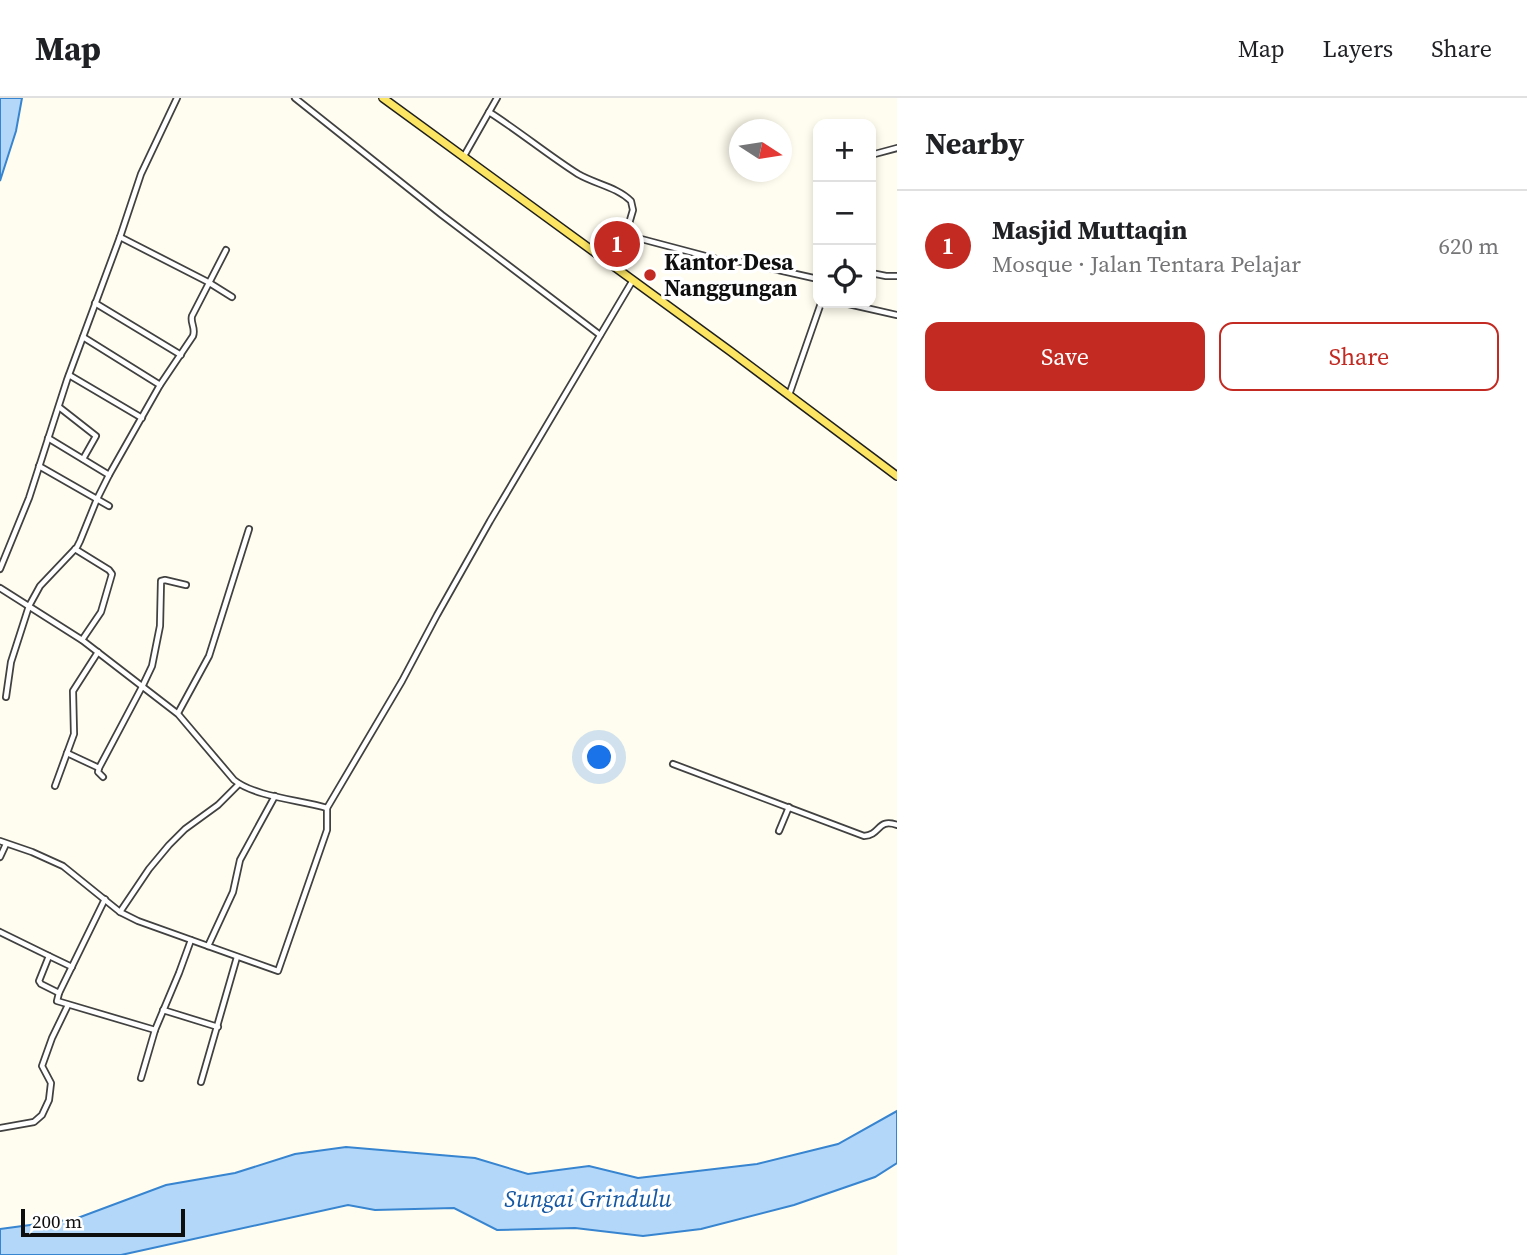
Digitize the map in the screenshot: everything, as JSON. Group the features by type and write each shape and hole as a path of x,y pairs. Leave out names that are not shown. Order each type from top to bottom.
{"main road":[{"path":"383,98 897,476"}],"street":[{"path":"0,569 29,498 69,375 141,174 177,98"},
{"path":"295,98 442,215 600,335"},
{"path":"464,156 497,98"},
{"path":"489,112 580,175 629,198 634,206 628,227 632,244 615,268"},
{"path":"876,154 897,148"},
{"path":"630,236 717,259 813,278"},
{"path":"120,237 232,297"},
{"path":"6,697 11,662 29,606 40,586 80,541 109,475 160,385 195,332 191,319 226,250"},
{"path":"876,273 897,276"},
{"path":"0,857 3,842 32,852 63,866 120,912 138,922 279,970 327,830 327,808 395,693 490,521 633,280"},
{"path":"95,303 181,355"},
{"path":"789,396 819,308"},
{"path":"866,308 897,315"},
{"path":"83,337 160,385"},
{"path":"69,375 142,418"},
{"path":"59,407 96,436 83,459"},
{"path":"48,438 109,475"},
{"path":"39,466 109,506"},
{"path":"178,714 209,656 249,528"},
{"path":"75,549 109,570 112,576 101,612 82,640"},
{"path":"103,777 98,772 99,768 152,666 158,640 161,583 165,580 186,585"},
{"path":"0,588 82,640 143,685 178,714 239,784 275,796 327,808"},
{"path":"55,786 74,734 73,691 98,652"},
{"path":"67,753 99,768"},
{"path":"673,764 864,836 873,834 883,823 897,825"},
{"path":"120,912 169,845 239,784"},
{"path":"208,946 233,892 240,860 275,796"},
{"path":"779,831 789,807"},
{"path":"105,899 57,1000 155,1030"},
{"path":"0,932 72,967"},
{"path":"141,1078 155,1030 191,940"},
{"path":"49,956 39,981 59,993"},
{"path":"201,1082 237,957"},
{"path":"0,1128 34,1122 46,1108 51,1083 42,1066 68,1005"},
{"path":"163,1010 218,1027"}],"water":[{"path":"0,98 22,98 16,131 0,181"},
{"name":"Sungai Grindulu","path":"897,1111 897,1163 875,1177 794,1205 701,1229 643,1236 575,1228 497,1230 454,1208 375,1210 348,1205 121,1255 0,1255 0,1229 75,1219 166,1185 235,1173 295,1154 346,1147 475,1158 528,1174 589,1166 638,1178 757,1164 838,1144"}],"place":[{"name":"Masjid Muttaqin","path":"617,244"},
{"name":"Kantor Desa Nanggungan","path":"650,275"}]}
